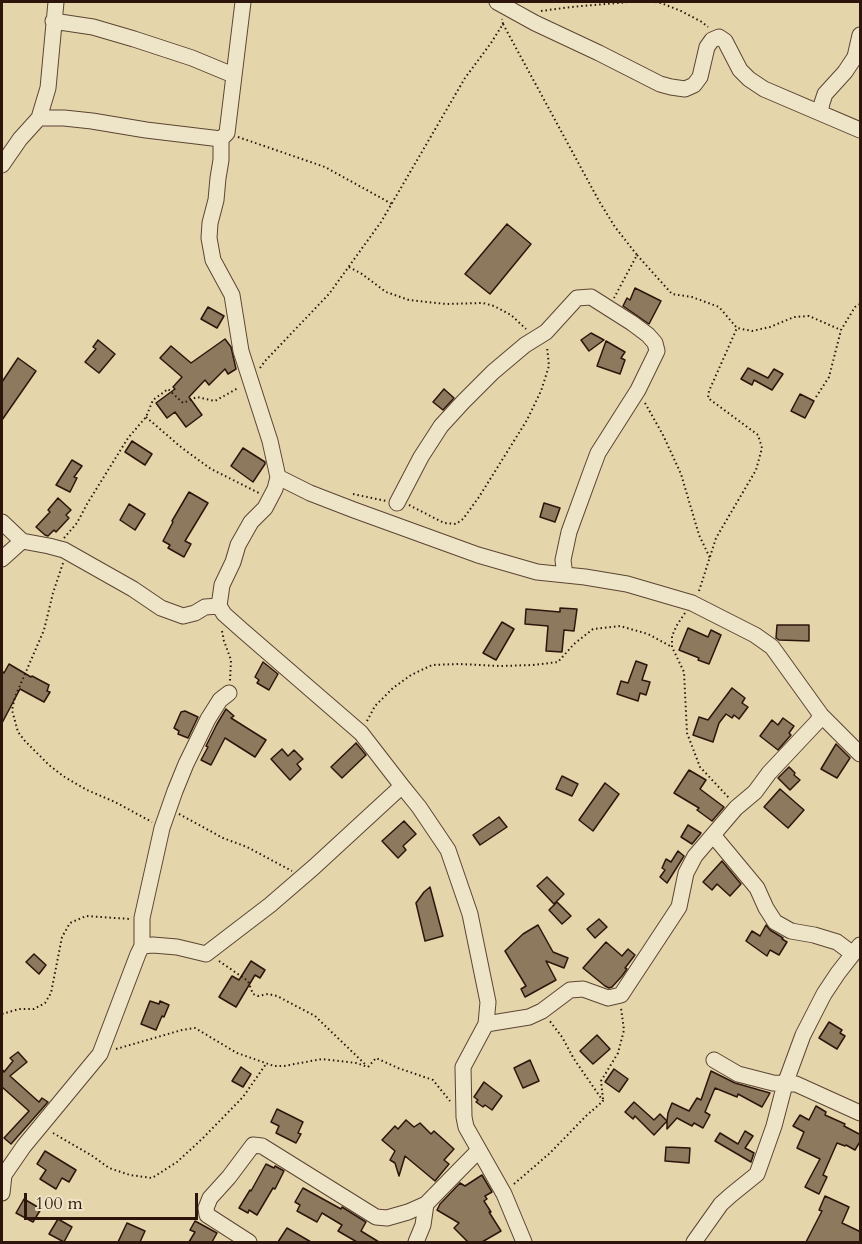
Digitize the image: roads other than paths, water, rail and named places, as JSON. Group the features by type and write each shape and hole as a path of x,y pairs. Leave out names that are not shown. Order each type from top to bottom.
{"street":[{"path":"222,610 222,585 238,545 251,522 265,508 275,489 278,477 270,441 241,351 232,295 213,260 209,238 243,2"},
{"path":"499,7 599,52 660,84 685,89 694,85 700,77 707,47 712,40 719,37 725,41 740,70 764,89 861,130"},
{"path":"2,165 20,139 39,118 48,88 56,8 93,27 192,58 233,75"},
{"path":"820,113 825,94 855,57 861,35"},
{"path":"39,118 64,118 146,130 224,136"},
{"path":"397,503 421,457 441,426 493,372 525,345 541,335 576,298 591,297 632,323 655,343 657,351 638,390 598,453 568,532 563,560 565,575"},
{"path":"278,477 343,506 478,555 537,572 627,584 692,603 755,635 772,647 822,715 861,754"},
{"path":"2,522 22,541 65,551 133,589 161,608 183,616 205,607 222,610 361,733 419,807 448,850 470,914 489,1002 486,1024 463,1068 466,1127 504,1194 524,1242"},
{"path":"2,559 22,541"},
{"path":"2,1193 3,1174 100,1054 142,946 142,918 162,828 169,808 186,764 208,719 220,700 229,693"},
{"path":"486,1024 530,1017 570,990 583,989 608,998 621,995 679,907 686,873 695,856 822,715"},
{"path":"142,946 177,947 206,954 270,905 402,786"},
{"path":"694,1242 721,1204 757,1174 803,1035 824,994 857,950 814,935 791,931 775,922 757,888 712,835"},
{"path":"714,1060 738,1074 764,1081 796,1084 861,1113"},
{"path":"249,1242 207,1215 206,1208 210,1198 253,1145 262,1146 376,1217 387,1218 426,1204 479,1150"},
{"path":"417,1242 423,1225 426,1204"}]}
